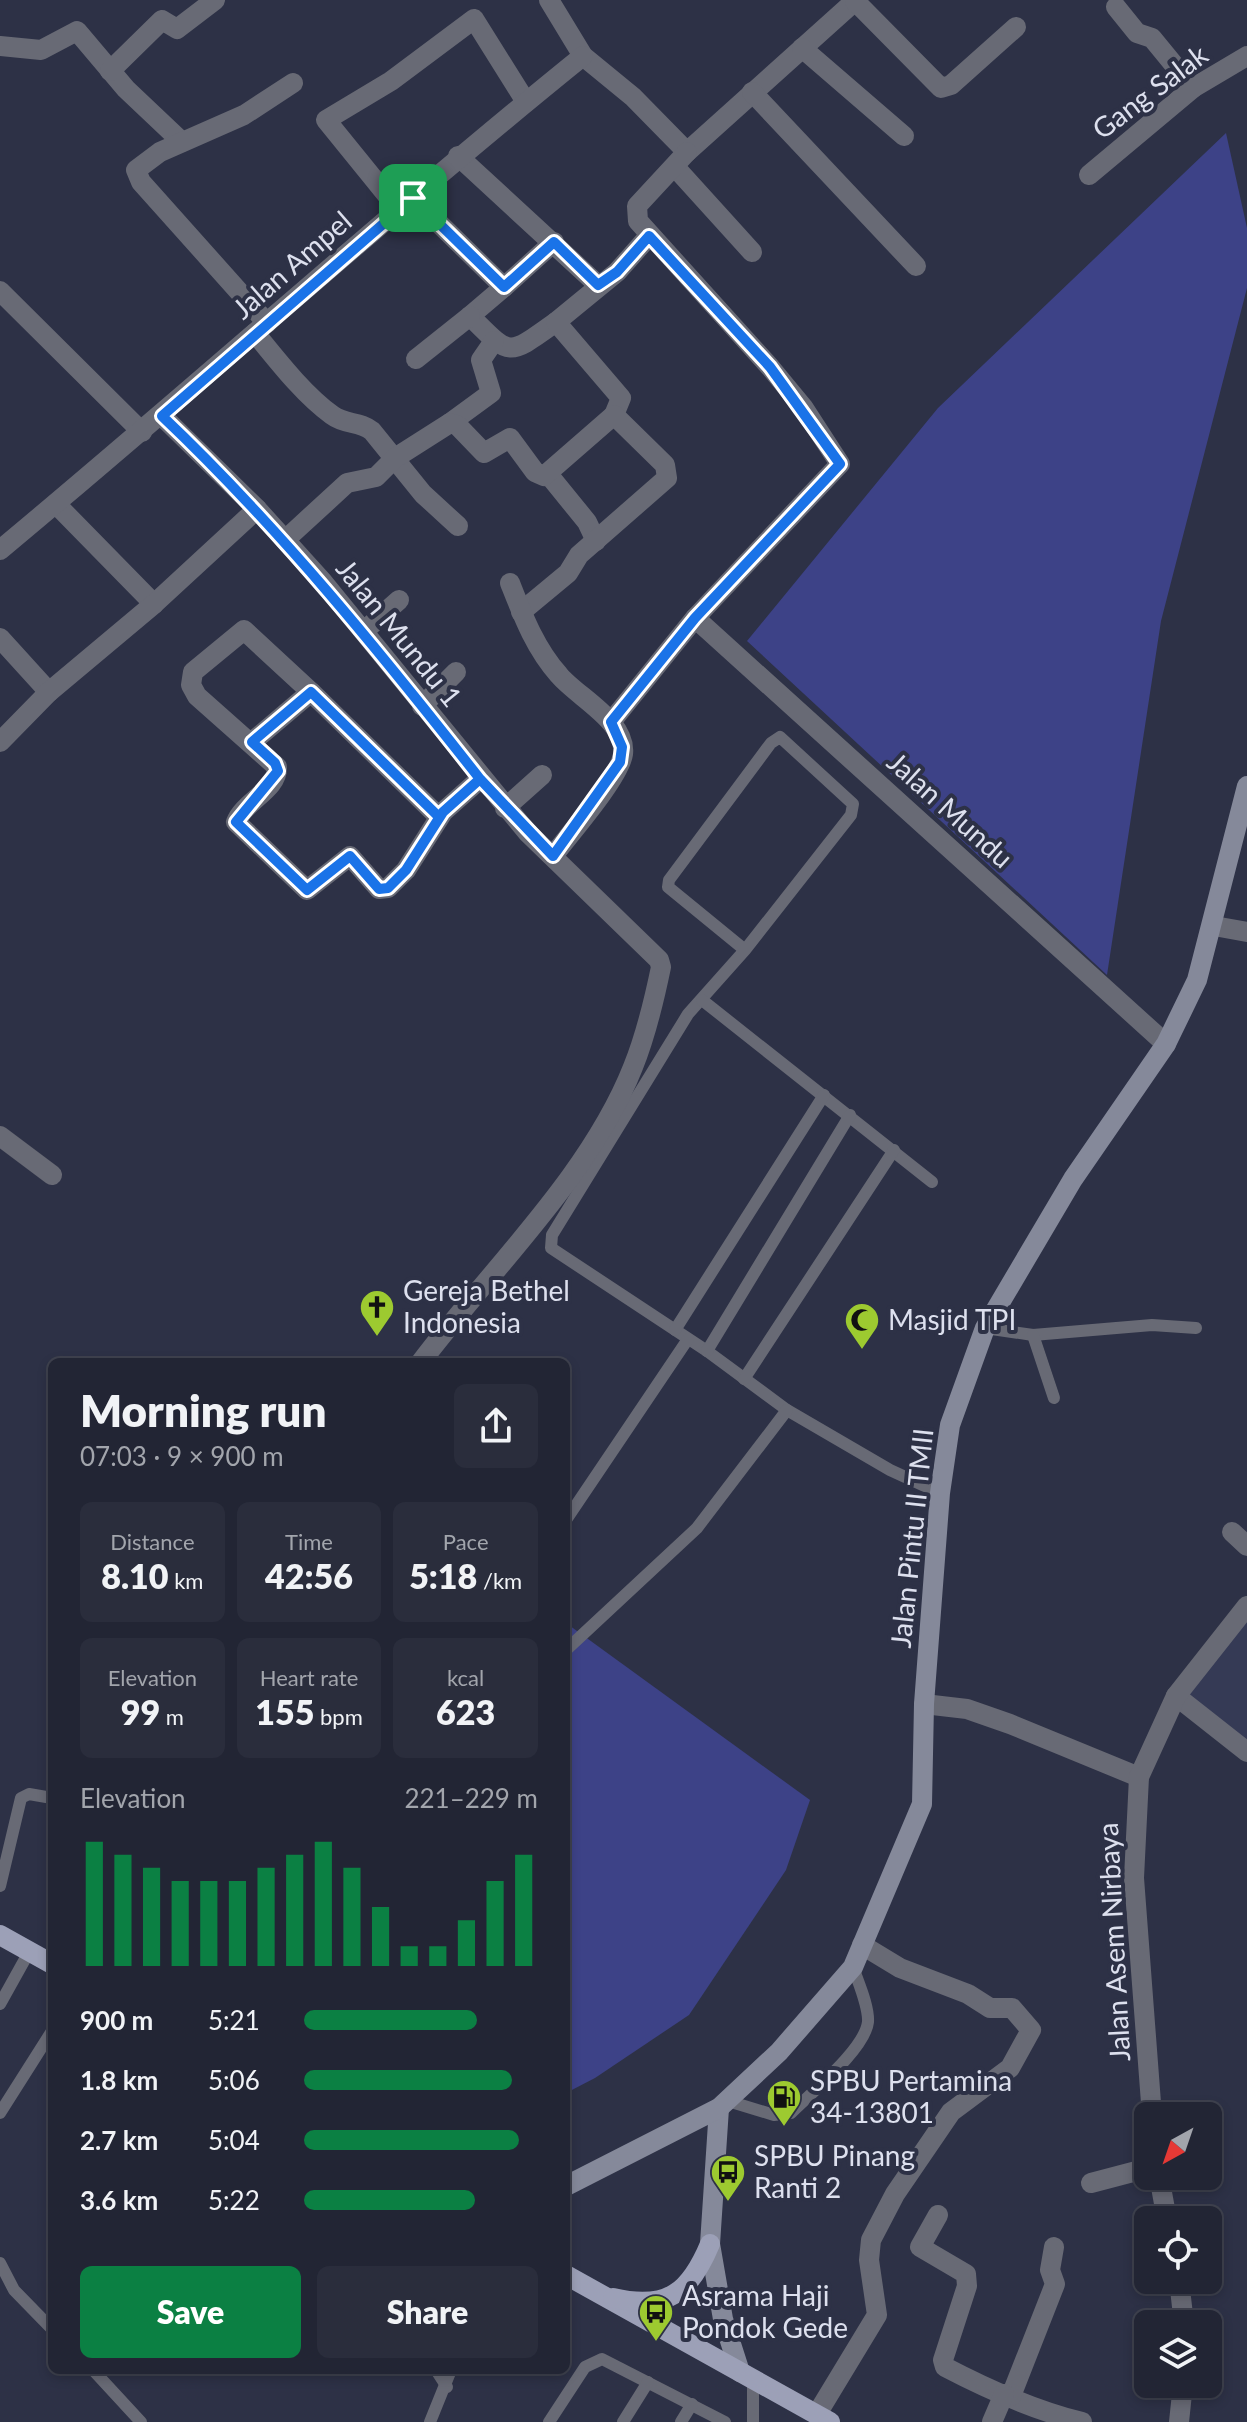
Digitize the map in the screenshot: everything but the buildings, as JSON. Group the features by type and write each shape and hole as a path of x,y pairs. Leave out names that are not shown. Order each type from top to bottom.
{"main road":[{"path":"0,1935 48,1962"},
{"path":"570,2272 592,2291 627,2301 672,2297 688,2287 698,2274 710,2244"},
{"path":"570,2277 824,2418"}],"street":[{"path":"110,71 162,20 177,29 215,0"},
{"path":"549,0 583,56 633,97 752,252"},
{"path":"611,722 695,618 840,464 770,367 649,236 635,211 681,159 856,1 941,88 951,85 1016,27"},
{"path":"1116,7 1137,33 1152,38 1193,88"},
{"path":"504,287 406,204 326,120 391,81 474,19 526,102"},
{"path":"0,46 41,50 77,31 110,71 182,142"},
{"path":"802,48 904,136"},
{"name":"Jalan Ampel","path":"0,550 162,416 458,156 583,56"},
{"name":"Gang Salak","path":"1089,175 1193,88 1247,56"},
{"path":"293,83 232,122 182,142 139,165 136,174 328,412 344,422 363,424 423,494 458,526"},
{"path":"752,92 916,266"},
{"path":"458,156 598,285"},
{"path":"470,316 494,341 507,349 530,341 617,272 649,236"},
{"path":"416,359 554,242"},
{"path":"3,299 142,432"},
{"path":"450,423 457,425 481,453 510,438 535,472 544,476 614,415 621,398 556,322"},
{"path":"285,540 347,483 376,477 395,458 491,393 481,360 494,341"},
{"path":"521,612 568,573 579,555 667,478 665,465 614,415"},
{"name":"Jalan Mundu 1","path":"162,416 285,540 364,631 480,779 553,856"},
{"path":"548,474 587,522 596,541"},
{"path":"56,504 154,604"},
{"path":"0,742 49,692 154,604 257,509"},
{"path":"424,1358 504,1262 578,1164 621,1093 648,1023 661,967 659,960 553,856 620,762 622,747 611,722 560,676 535,643 510,583"},
{"path":"364,631 399,600"},
{"name":"Jalan Mundu","path":"695,618 1166,1044"},
{"path":"439,817 247,630 204,662 191,677 197,696 275,763 278,771 236,822 307,890 350,856 373,883 385,890 406,870 439,817 480,779"},
{"path":"0,638 49,692"},
{"path":"422,706 456,672"},
{"path":"252,742 311,692"},
{"path":"505,808 542,775"},
{"name":"Jalan Pintu II TMII","path":"570,2184 723,2105 779,2052 853,1967 922,1804 924,1704 940,1493 950,1425 985,1328 1073,1179 1166,1044 1197,980 1214,926 1247,786"},
{"path":"1214,926 1247,932"},
{"path":"0,1136 52,1175"},
{"name":"Jalan Asem Nirbaya","path":"1151,2102 1138,1975 1134,1878 1139,1777 1176,1696 1247,1606"},
{"path":"1176,1696 1247,1752"},
{"path":"924,1704 967,1709 1139,1777"},
{"path":"824,2418 877,2315 869,2260 871,2240 895,2194 951,2112 1010,2068 1031,2030 1012,2008 990,2008 968,1994 900,1968 862,1945"},
{"path":"723,2105 710,2244 723,2319 746,2376"},
{"path":"1091,2183 1134,2172"},
{"path":"938,2215 920,2247 966,2274 967,2286 943,2360 945,2367 1040,2412 1082,2422"},
{"path":"992,2422 1008,2395 1055,2284 1050,2270 1054,2247"},
{"path":"1179,2422 1182,2398"}],"lane":[{"path":"745,950 668,887 669,880 762,755 780,737 853,804 851,815 745,950 688,1014 550,1239 553,1251 707,1351 787,1410 890,1470 940,1493"},
{"path":"702,1000 932,1182"},
{"path":"675,1330 824,1095"},
{"path":"707,1351 850,1115"},
{"path":"744,1379 894,1150"},
{"path":"985,1328 1033,1335 1152,1325 1196,1328"},
{"path":"1033,1335 1054,1398"},
{"path":"570,1514 688,1339"},
{"path":"570,1646 697,1528 787,1410"},
{"path":"0,1886 21,1798 29,1794 48,1797"},
{"path":"0,2004 29,1952"},
{"path":"723,2105 774,2115 791,2113 862,2040 868,2020 853,1967"},
{"path":"0,2113 48,2037"},
{"path":"0,2263 14,2290 48,2325"},
{"path":"549,2422 585,2367 596,2359 607,2361 725,2422"},
{"path":"97,2374 141,2422"},
{"path":"439,2374 447,2387"},
{"path":"430,2422 450,2374"},
{"path":"746,2376 753,2422"},
{"path":"623,2422 648,2382"},
{"path":"681,2422 692,2404"}],"shaded area":[{"path":"1226,133 1247,228 1247,288 1161,621 1107,975 747,641 938,408"},
{"path":"1247,1606 1247,1746 1178,1689"},
{"path":"570,1626 810,1800 786,1870 689,2015 595,2078 570,2091"}],"place":[{"name":"Gereja Bethel Indonesia","path":"377,1338"},
{"name":"Masjid TPI","path":"862,1351"},
{"name":"SPBU Pertamina 34-13801","path":"784,2128"},
{"name":"SPBU Pinang Ranti 2","path":"728,2203"},
{"name":"Asrama Haji Pondok Gede","path":"656,2343"}],"route":[{"path":"413,198 162,416 257,509 323,582 480,779 443,812 406,870 385,890 379,889 350,856 307,890 236,822 239,814 275,779 278,771 275,763 252,742 311,692 439,817 443,812 480,779 553,856 620,762 622,747 611,722 622,705 695,618 840,464 803,407 770,367 649,236 617,272 598,285 554,242 504,287 413,198"}]}
